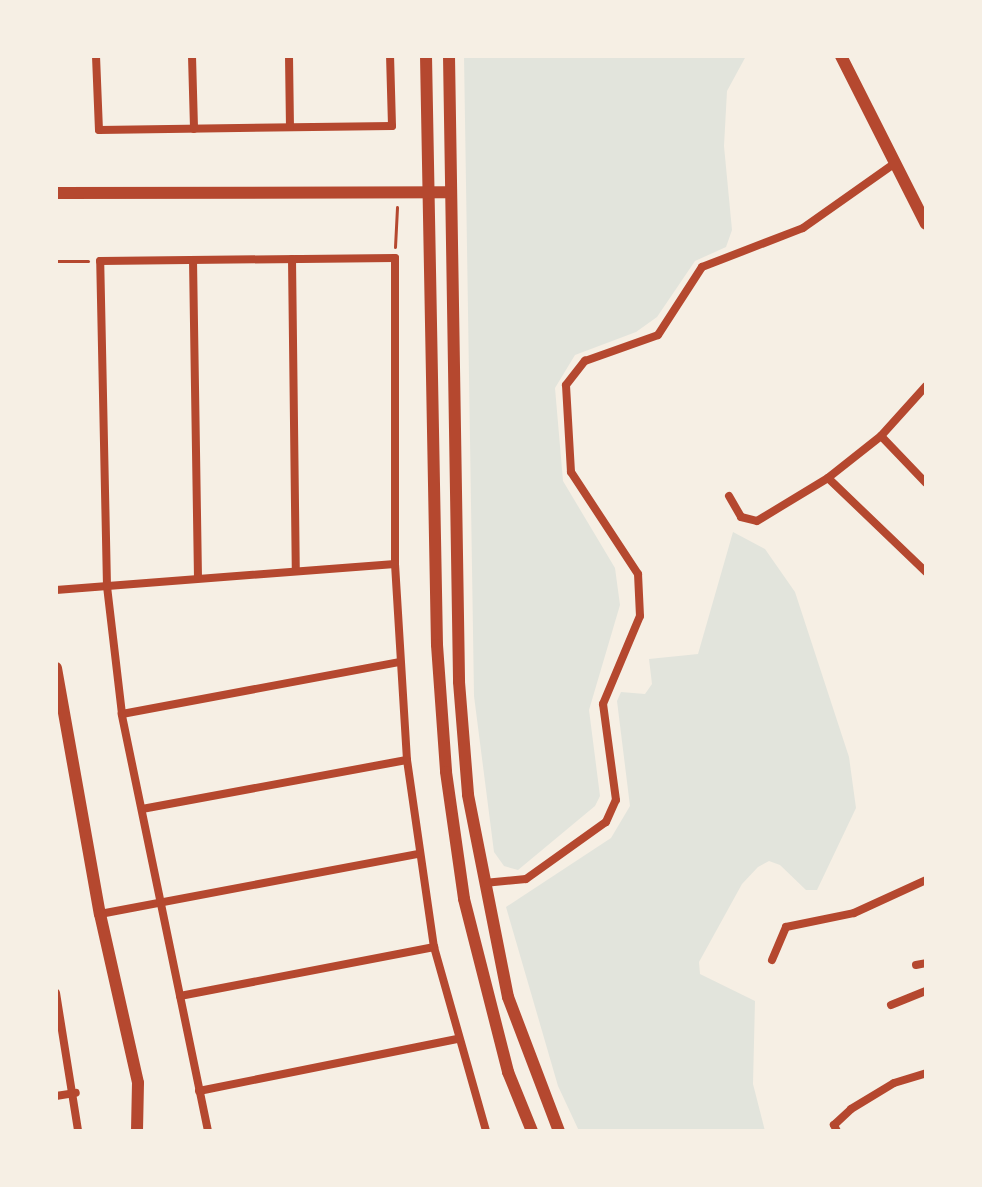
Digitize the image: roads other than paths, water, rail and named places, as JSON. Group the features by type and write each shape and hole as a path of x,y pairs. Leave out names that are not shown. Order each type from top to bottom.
{"street":[{"path":"96,56 99,130 392,126 390,56"},
{"path":"192,56 194,129"},
{"path":"289,56 290,127"},
{"path":"426,56 426,191 437,645 446,772 464,899 508,1072 532,1131"},
{"path":"449,56 459,682 468,795 508,997 559,1131"},
{"path":"841,56 926,224"},
{"path":"484,883 526,879 606,822 616,800 603,704 640,616 638,574 571,472 566,385 585,361 658,335 702,267 803,228 895,163"},
{"path":"56,193 451,192"},
{"path":"208,1131 122,714 107,586 100,261 395,258 395,564 407,760 418,854 434,947 456,1039 486,1131"},
{"path":"292,259 296,569"},
{"path":"193,260 198,578"},
{"path":"729,496 741,517 757,521 828,478 881,436 926,386"},
{"path":"881,436 926,483"},
{"path":"828,478 926,572"},
{"path":"56,590 296,569 395,564"},
{"path":"122,714 400,662"},
{"path":"56,668 100,914 138,1083 137,1131"},
{"path":"142,809 407,760"},
{"path":"100,914 418,854"},
{"path":"772,960 786,927 854,913 926,880"},
{"path":"180,996 434,947"},
{"path":"891,1005 926,991"},
{"path":"56,993 76,1093 78,1131"},
{"path":"199,1091 456,1039"},
{"path":"837,1131 834,1125 851,1109 894,1083 926,1073"},
{"path":"56,1096 76,1093"}]}
